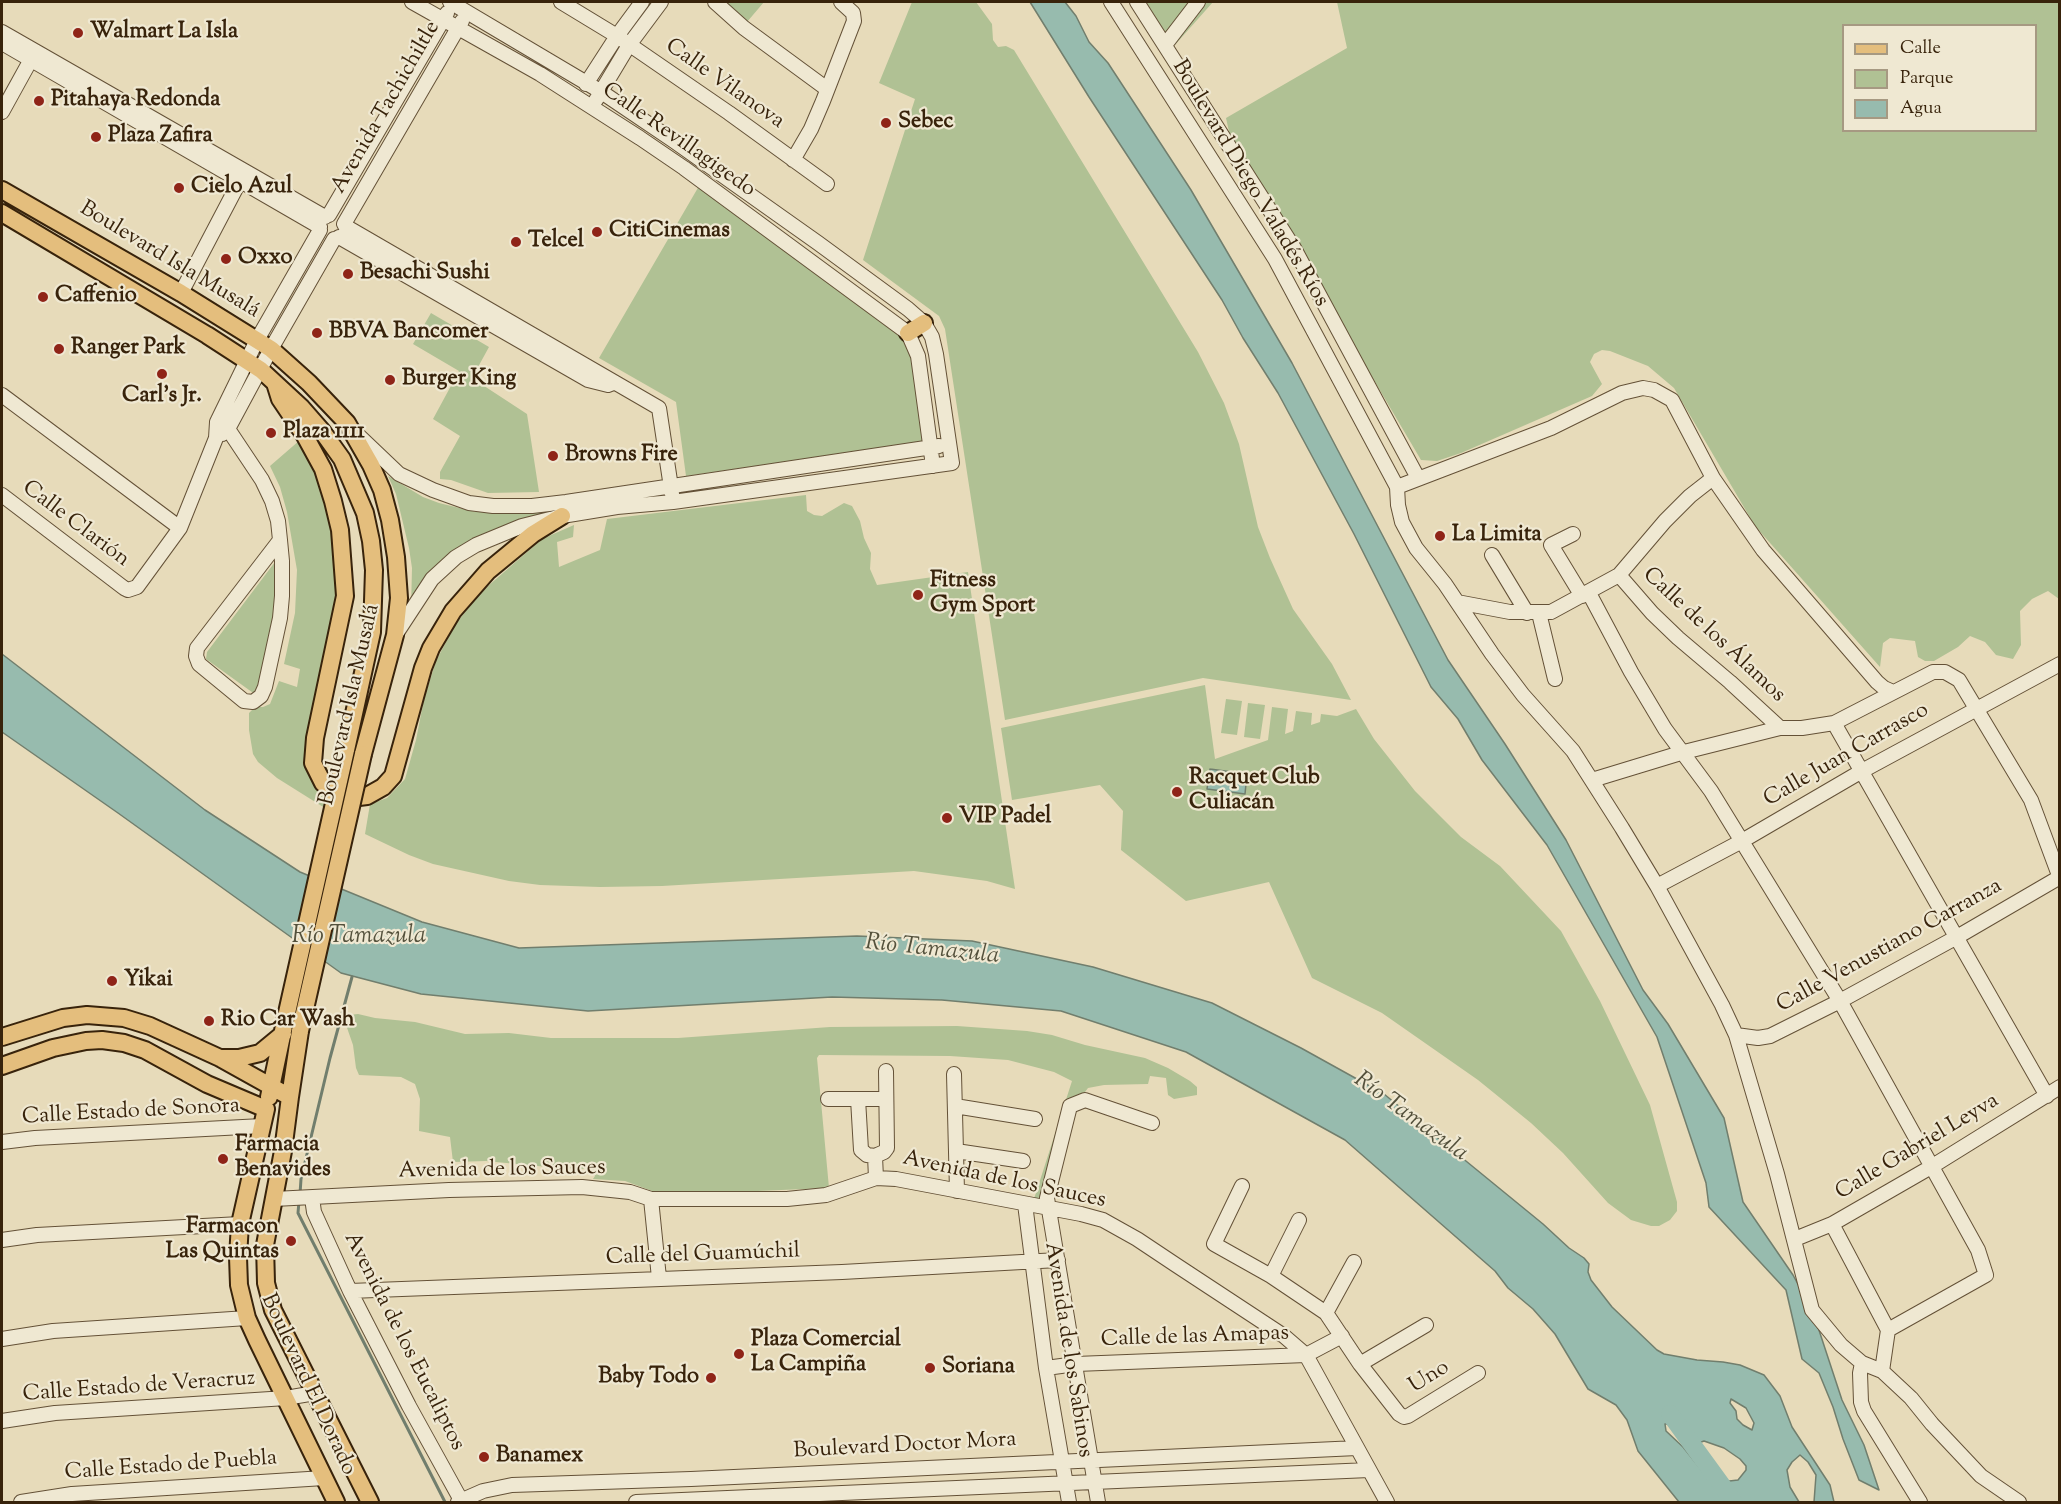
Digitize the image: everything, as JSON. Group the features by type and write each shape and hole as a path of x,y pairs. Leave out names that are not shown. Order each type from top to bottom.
{"main road":[{"name":"Boulevard Isla Musalá","path":"2,190 181,293 264,344 309,383 347,423 371,465 382,490 396,556 399,598 395,635 266,1108"},
{"name":"Boulevard Isla Musalá","path":"2,213 255,366 322,430 342,459 365,513 371,541 374,593 372,632 289,1030 290,1097"},
{"path":"35,233 46,215"},
{"path":"908,333 924,323"},
{"path":"275,383 280,399 305,436 323,469 340,530 345,596 315,738 313,763 322,783 334,792 342,795 367,796 383,788 393,776 423,668 431,648 453,611 488,571 533,534 562,516"},
{"path":"2,1037 63,1018 105,1015 124,1018 150,1026 220,1059 290,1097"},
{"path":"220,1059 239,1058 260,1053 289,1030"},
{"path":"2,1066 53,1048 86,1041 102,1040 124,1043 145,1050 207,1084 288,1116"},
{"name":"Boulevard El Dorado","path":"290,1097 280,1199 265,1245 267,1289 273,1310 370,1503"},
{"name":"Boulevard El Dorado","path":"266,1108 240,1224 237,1257 239,1285 247,1318 336,1503"}],"street":[{"name":"Calle Revillagigedo","path":"412,2 592,107 684,168 908,333"},
{"name":"Calle Revillagigedo","path":"451,2 600,92 742,188 924,323"},
{"name":"Avenida Tachichiltle","path":"124,588 128,590 137,587 180,528 216,438 255,366 324,222 444,19 451,2"},
{"name":"Calle Vilanova","path":"561,2 617,36 729,112 827,184"},
{"path":"586,84 642,2"},
{"path":"592,107 629,45 661,2"},
{"path":"715,2 744,28 828,89"},
{"name":"Calle Vilanova","path":"793,160 811,129 854,21 853,13 842,2"},
{"name":"Boulevard Diego Valadés Ríos","path":"1111,2 1275,259 1397,487"},
{"name":"Boulevard Diego Valadés Ríos","path":"1137,2 1294,248 1418,478"},
{"path":"1165,45 1198,2"},
{"name":"Avenida Tachichiltle","path":"264,344 341,232 467,12"},
{"path":"2,32 33,56"},
{"path":"2,43 33,56 324,222"},
{"path":"2,112 33,56"},
{"path":"181,293 242,176"},
{"path":"324,222 337,216 341,232 659,408 673,502"},
{"path":"324,222 327,238 341,232"},
{"path":"395,635 432,579 456,557 499,534 522,526 562,516 617,507 673,502 952,463 936,354 932,337 924,323"},
{"path":"908,333 918,356 933,466"},
{"path":"1893,692 1877,682 1770,558 1713,478 1672,400 1654,390 1642,388 1622,393 1551,428 1397,487 1402,522 1416,548 1523,695 1573,751 1657,886 1736,1035 1795,1239 1812,1310 1840,1345 1862,1363 1882,1371 1911,1398 1981,1476 2019,1503"},
{"path":"2,395 180,528"},
{"path":"347,423 399,474 469,503 493,506 532,506 950,444"},
{"path":"223,426 262,480 272,501 278,521 280,540 282,561 282,596 266,687 261,696 253,702 244,701 199,664 196,656 197,648 280,540"},
{"path":"1457,602 1494,609 1533,613 1551,612 1619,575 1665,521 1690,496 1713,478"},
{"name":"Calle Clarión","path":"2,495 124,588"},
{"path":"1573,534 1551,545 1586,594 1674,743 1684,752 1711,791 1840,1001 1977,1250 1986,1275 1888,1330"},
{"path":"1492,555 1533,613 1555,679"},
{"name":"Calle de los Álamos","path":"1619,575 1652,614 1780,728"},
{"name":"Calle Juan Carrasco","path":"1657,886 1742,841 1977,707 2060,664"},
{"path":"1592,780 1684,752 1780,728 1802,728 1834,723 1933,672 1945,672 1959,680 2031,800 2059,877"},
{"path":"1834,723 2047,1096"},
{"name":"Calle Venustiano Carranza","path":"1736,1035 1758,1038 1770,1036 1840,1001 1957,937 2059,877"},
{"path":"858,1099 861,1150 867,1155 875,1156 887,1148 886,1071"},
{"path":"954,1074 957,1191"},
{"name":"Calle Gabriel Leyva","path":"1795,1239 1832,1224 2060,1088"},
{"path":"828,1100 886,1099"},
{"name":"Avenida de los Sabinos","path":"1098,1503 1047,1198 1070,1106 1085,1100 1152,1123"},
{"path":"955,1106 1035,1119"},
{"name":"Calle Estado de Sonora","path":"2,1142 35,1138 262,1126"},
{"path":"956,1151 1023,1161"},
{"path":"875,1156 876,1178"},
{"name":"Avenida de los Sauces","path":"280,1199 449,1190 582,1187 630,1192 651,1199 808,1198 826,1195 876,1178 896,1179 1103,1220 1137,1239 1284,1336 1306,1354 1387,1503"},
{"path":"1242,1185 1214,1244 1271,1276 1326,1312 1360,1364 1426,1325"},
{"name":"Avenida de los Eucaliptos","path":"309,1198 350,1291 460,1502"},
{"path":"651,1199 659,1278"},
{"name":"Avenida de los Sabinos","path":"1024,1204 1046,1368 1069,1503"},
{"path":"1271,1276 1299,1220"},
{"path":"2,1240 37,1235 240,1224"},
{"path":"1832,1224 1888,1330 1882,1371"},
{"name":"Calle del Guamúchil","path":"350,1291 1058,1260"},
{"path":"1326,1312 1354,1262"},
{"path":"2,1339 53,1331 247,1318"},
{"name":"Calle de las Amapas","path":"1046,1368 1076,1364 1306,1354 1342,1336"},
{"path":"1862,1363 1861,1402 1864,1411 1920,1503"},
{"name":"Uno","path":"1360,1364 1398,1414 1404,1417 1478,1373"},
{"name":"Calle Estado de Veracruz","path":"2,1421 55,1413 286,1398 315,1393"},
{"name":"Boulevard Doctor Mora","path":"460,1502 483,1491 512,1485 1357,1448"},
{"name":"Boulevard Doctor Mora","path":"636,1503 854,1498 1066,1483 1369,1470"},
{"path":"850,1471 854,1498"},
{"name":"Calle Estado de Puebla","path":"21,1503 72,1494 324,1478"}],"green space":[{"path":"725,2 764,2 747,22"},
{"path":"912,2 976,2 992,24 993,40 998,47 1006,46 1014,50 1198,352 1224,403 1239,444 1258,527 1270,558 1293,609 1332,664 1351,700 1203,678 1005,720 945,329 939,316 863,260 915,99 879,83"},
{"path":"1146,2 1213,2 1174,46"},
{"path":"1337,2 2059,2 2059,599 2048,591 2032,599 2020,611 2021,645 2013,659 1996,655 1985,642 1970,636 1958,647 1934,661 1925,661 1918,657 1915,641 1890,638 1883,643 1880,667 1755,526 1674,388 1648,366 1610,351 1602,350 1594,354 1590,362 1602,384 1592,396 1461,453 1437,461 1421,460 1230,136 1226,118 1347,48"},
{"path":"699,186 898,334 910,346 927,441 686,476 676,402 599,358"},
{"path":"431,313 489,347 472,378 527,414 539,492 488,493 451,480 440,479 440,472 460,436 433,419 459,371 413,344"},
{"path":"300,440 326,490 341,579 309,754 332,796 328,810 277,778 258,762 253,754 249,730 249,713 255,707 270,704 279,681 297,687 300,669 284,664 295,613 297,570 287,512 280,487 270,466"},
{"path":"388,476 423,497 476,512 526,513 590,504 477,541 411,609 412,568 409,548 396,494"},
{"path":"806,495 807,511 814,515 822,516 844,503 852,506 871,553 870,569 877,585 968,572 1015,889 987,881 914,871 662,886 540,885 509,881 433,864 365,834 370,804 387,798 405,779 424,699 436,661 455,625 480,593 542,539 574,525 573,537 557,542 559,567 600,550 607,519"},
{"path":"281,554 275,638 256,695 206,659 207,652"},
{"path":"1205,685 1215,759 1268,740 1272,707 1288,709 1285,734 1293,731 1296,711 1312,713 1311,725 1320,722 1321,714 1337,716 1356,709 1374,739 1415,791 1461,837 1500,866 1561,931 1600,1001 1650,1105 1677,1202 1677,1211 1670,1220 1659,1226 1651,1226 1631,1220 1608,1203 1563,1153 1531,1123 1478,1080 1382,1013 1312,978 1269,882 1186,901 1121,850 1123,811 1100,785 1012,800 1001,728"},
{"path":"1226,699 1242,701 1237,735 1221,733"},
{"path":"1248,703 1265,705 1260,739 1244,737"},
{"path":"358,1014 415,1022 465,1034 509,1033 551,1038 678,1038 830,1027 957,1026 1027,1031 1145,1058 1190,1081 1197,1087 1197,1095 1174,1099 1168,1095 1166,1078 1150,1076 1148,1084 1104,1085 1088,1088 1075,1105 1043,1200 1034,1199 1072,1081 1054,1072 1008,1060 950,1056 819,1055 817,1058 829,1188 663,1195 625,1181 593,1179 595,1176 590,1169 486,1161 453,1162 450,1137 419,1131 420,1099 415,1084 401,1077 359,1075 353,1045 345,1022 349,1015"}],"water":[{"path":"1030,2 1065,2 1076,16 1089,42 1108,63 1191,190 1292,363 1448,660 1566,840 1643,990 1668,1024 1724,1118 1743,1202 1793,1275 1813,1312 1842,1400 1864,1445 1879,1490 1859,1480 1819,1373 1802,1359 1786,1290 1709,1207 1706,1183 1657,1037 1547,845 1482,760 1458,719 1431,687 1354,534 1278,393 1222,300 1089,97"},
{"name":"Río Tamazula","path":"2,654 205,810 300,872 422,922 519,948 857,936 972,941 1093,967 1212,1003 1301,1048 1384,1094 1584,1258 1589,1264 1588,1272 1591,1280 1612,1307 1657,1350 1664,1354 1697,1360 1740,1365 1764,1375 1780,1396 1792,1427 1830,1485 1834,1502 1814,1502 1816,1475 1808,1462 1800,1455 1787,1470 1790,1487 1799,1502 1679,1502 1638,1451 1627,1420 1616,1405 1588,1389 1555,1334 1533,1309 1508,1288 1495,1271 1345,1140 1186,1052 1061,1011 942,1000 832,997 588,1011 421,994 341,973 2,732","holes":["1731,1399 1746,1408 1754,1423 1752,1430 1737,1419 1736,1411 1730,1403","1665,1424 1689,1436 1696,1444 1704,1441 1724,1448 1740,1459 1746,1466 1746,1470 1738,1480 1712,1483 1683,1447 1666,1431"]},
{"path":"1210,769 1247,774 1245,794 1207,789"}],"waterway":[{"path":"300,1194 301,1179 352,977"},
{"path":"299,1201 298,1213 445,1502"},
{"name":"Río Tamazula","path":"1670,1414 1734,1502"}],"place":[{"name":"Walmart La Isla","path":"78,33"},
{"name":"Pitahaya Redonda","path":"39,101"},
{"name":"Sebec","path":"886,123"},
{"name":"Plaza Zafira","path":"96,137"},
{"name":"Cielo Azul","path":"179,188"},
{"name":"CitiCinemas","path":"597,232"},
{"name":"Telcel","path":"516,242"},
{"name":"Oxxo","path":"226,259"},
{"name":"Besachi Sushi","path":"348,274"},
{"name":"Caffenio","path":"43,297"},
{"name":"BBVA Bancomer","path":"317,333"},
{"name":"Ranger Park","path":"59,349"},
{"name":"Carl's Jr.","path":"162,374"},
{"name":"Burger King","path":"390,380"},
{"name":"Plaza 1111","path":"271,433"},
{"name":"Browns Fire","path":"553,456"},
{"name":"La Limita","path":"1440,536"},
{"name":"Fitness Gym Sport","path":"918,595"},
{"name":"Racquet Club Culiacán","path":"1177,792"},
{"name":"VIP Padel","path":"947,818"},
{"name":"Yikai","path":"112,981"},
{"name":"Rio Car Wash","path":"209,1021"},
{"name":"Farmacia Benavides","path":"223,1159"},
{"name":"Farmacon Las Quintas","path":"291,1241"},
{"name":"Plaza Comercial La Campiña","path":"739,1354"},
{"name":"Soriana","path":"930,1368"},
{"name":"Baby Todo","path":"711,1378"},
{"name":"Banamex","path":"484,1457"}]}
